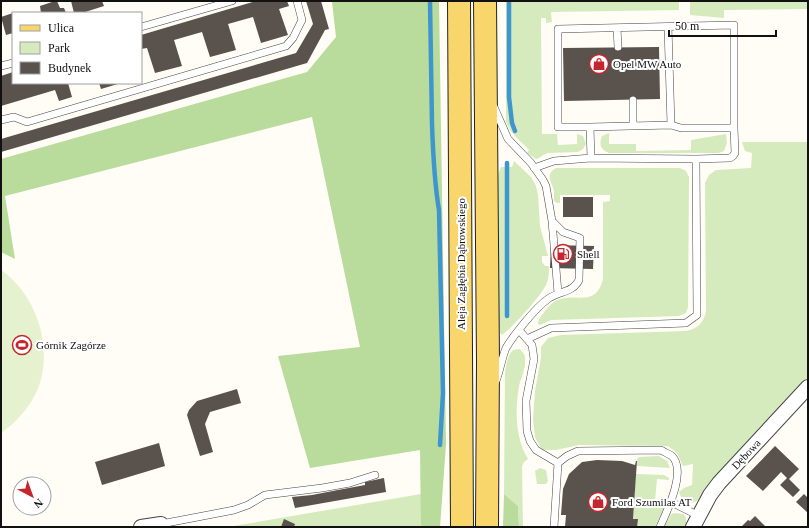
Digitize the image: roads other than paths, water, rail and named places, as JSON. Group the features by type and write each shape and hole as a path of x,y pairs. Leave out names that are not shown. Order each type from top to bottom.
{"main road":[{"name":"Aleja Zagłębia Dąbrowskiego","path":"459,1 462,527"},
{"path":"486,1 488,346 487,527"}],"street":[{"name":"Dębowa","path":"696,521 710,495 719,483 808,387"},
{"path":"141,527 161,524"}],"lane":[{"path":"142,26 232,1"},
{"path":"1,120 14,117 27,122 286,46 293,38 302,20 297,1"},
{"path":"534,168 554,161 591,158 730,158 735,153 734,25 558,29 558,127 672,125 681,128 734,128"},
{"path":"668,27 672,125"},
{"path":"617,28 618,47"},
{"path":"1,66 12,62"},
{"path":"486,91 508,139 534,168 546,186 552,221 558,294"},
{"path":"633,100 633,126"},
{"path":"590,127 591,158"},
{"path":"527,339 551,328 686,323 697,315 696,159"},
{"path":"487,403 500,369 505,350 518,330 548,298 572,289 576,286 579,280 580,238 564,232 552,221"},
{"path":"518,330 532,345 534,359 526,401 527,431 530,441 536,450 558,463"},
{"path":"554,527 558,463 567,456 578,451 661,450 672,456 677,465 677,473 671,502 660,527"},
{"path":"161,524 234,510 248,505 265,495 343,484 375,475"},
{"path":"671,502 696,521"}],"waterway":[{"path":"430,1 433,146 439,210 443,393 440,445"},
{"path":"509,1 509,97 512,123 515,131"},
{"path":"507,163 507,316"}],"place":[{"name":"Opel MW Auto","path":"599,64"},
{"name":"Shell","path":"563,254"},
{"name":"Górnik Zagórze","path":"22,345"},
{"name":"Ford Szumilas AT","path":"598,502"}]}
